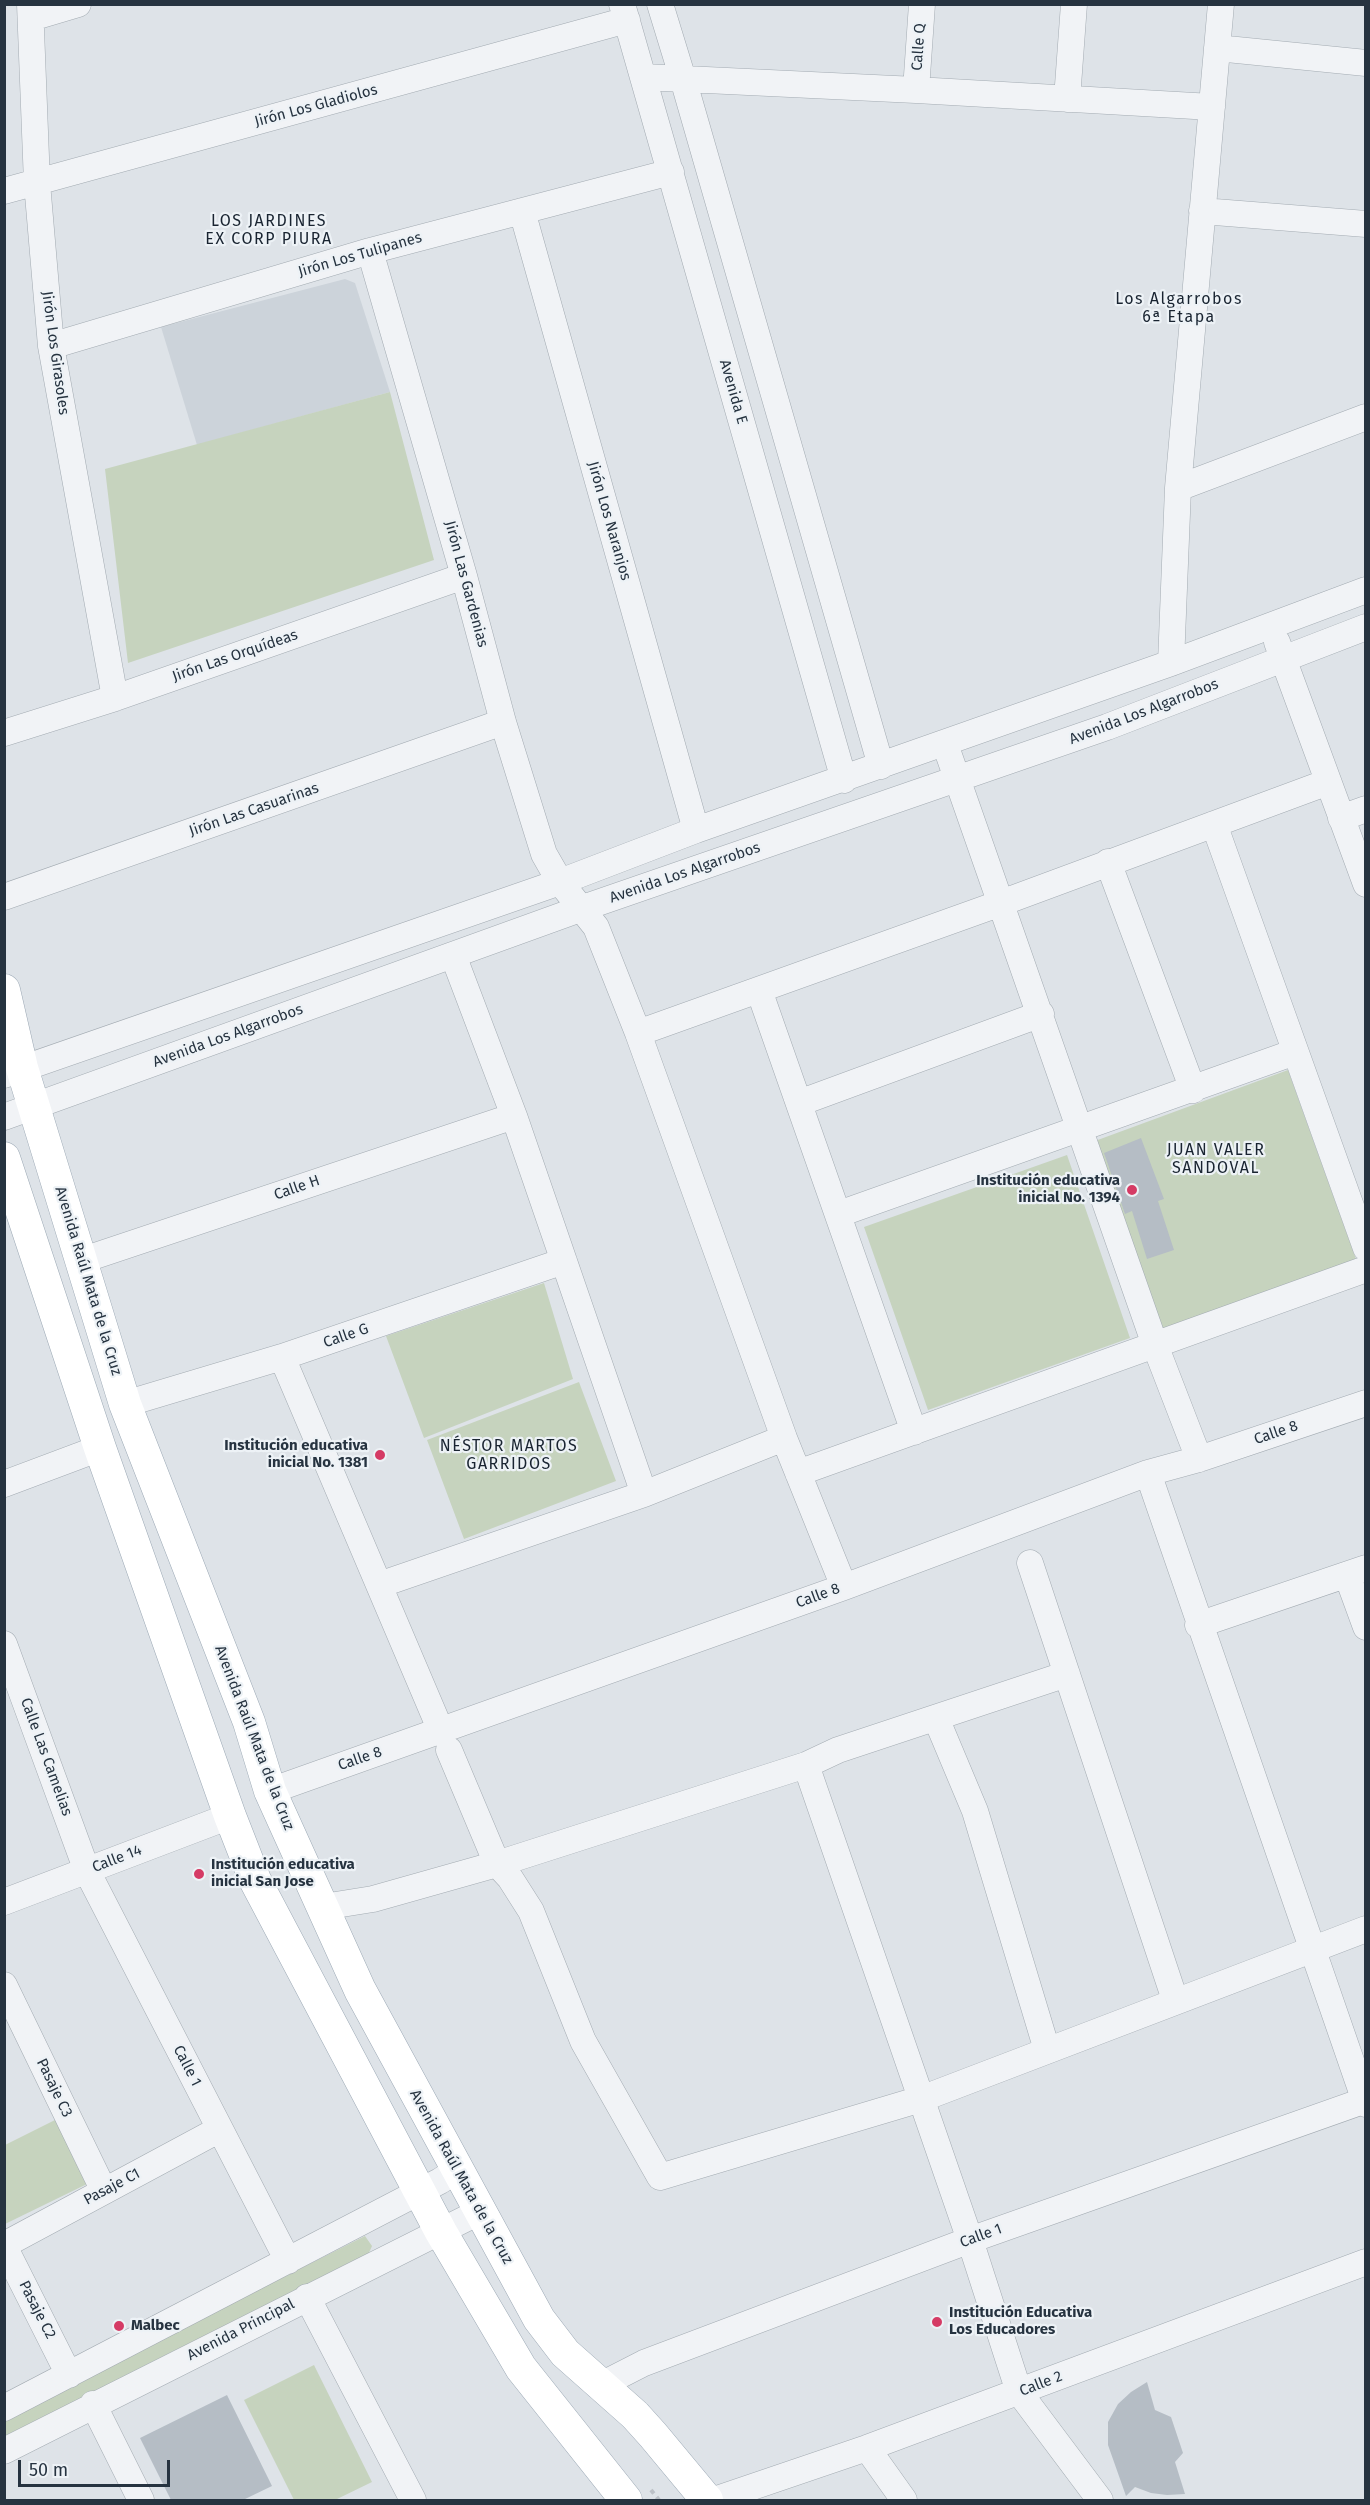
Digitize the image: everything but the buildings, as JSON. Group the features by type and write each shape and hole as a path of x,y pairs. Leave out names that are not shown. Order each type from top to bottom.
{"main road":[{"name":"Avenida Raúl Mata de la Cruz","path":"4,990 13,1071 35,1105 80,1261 125,1404 249,1722 270,1791 360,1990 539,2319 565,2352 653,2435 707,2500"},
{"path":"4,1158 100,1448 230,1816 255,1880 441,2232 521,2368 626,2500"}],"street":[{"path":"30,11 78,4"},
{"name":"Calle Q","path":"916,90 922,4"},
{"path":"1067,99 1074,4"},
{"path":"1171,663 1178,488 1221,4"},
{"path":"624,10 658,15 660,6"},
{"path":"660,6 684,79 881,766"},
{"name":"Avenida E","path":"624,10 844,780"},
{"name":"Jirón Los Gladiolos","path":"4,191 624,10"},
{"name":"Jirón Los Girasoles","path":"30,11 37,183 51,346 115,698"},
{"path":"1217,48 1365,63"},
{"path":"643,77 1212,107"},
{"name":"Jirón Los Tulipanes","path":"51,346 370,251 671,172"},
{"name":"Jirón Los Naranjos","path":"522,211 696,830"},
{"path":"1202,211 1365,224"},
{"name":"Jirón Las Gardenias","path":"370,251 465,576 503,722 544,854 560,882 596,927 638,1033 784,1438 844,1587"},
{"path":"1178,488 1365,417"},
{"name":"Jirón Las Orquídeas","path":"4,733 115,698 465,576"},
{"path":"13,1071 560,882 696,830 844,780 1171,663 1365,590"},
{"path":"1271,625 1365,884"},
{"name":"Avenida Los Algarrobos","path":"4,1118 580,909 1107,727 1365,627"},
{"name":"Jirón Las Casuarinas","path":"4,897 503,722"},
{"path":"945,744 1155,1344 1199,1459"},
{"path":"638,1033 1001,903 1328,782"},
{"path":"1341,818 1365,809"},
{"path":"1214,824 1365,1248"},
{"path":"1108,862 1192,1090"},
{"path":"453,955 514,1116 644,1494"},
{"path":"759,990 914,1432"},
{"path":"799,1102 1041,1014"},
{"path":"839,1214 1295,1052"},
{"name":"Calle H","path":"80,1261 514,1116"},
{"name":"Calle G","path":"125,1404 282,1357 564,1261"},
{"path":"798,1473 1365,1269"},
{"path":"282,1357 497,1864 510,1878 531,1911 583,2041 660,2177 921,2099 1310,1948 1365,1929"},
{"name":"Calle 8","path":"270,1791 445,1740 1148,1473 1199,1459 1365,1403"},
{"path":"379,1585 644,1494 784,1438"},
{"path":"4,1484 100,1448"},
{"path":"1148,1473 1198,1625 1365,2101"},
{"path":"1030,1563 1175,2000"},
{"path":"1198,1625 1356,1571 1365,1627"},
{"name":"Calle Las Camelias","path":"4,1644 87,1871"},
{"path":"323,1907 373,1899 497,1864 806,1765 838,1750 1067,1674"},
{"path":"936,1718 975,1810 1047,2050"},
{"path":"806,1765 970,2240 1019,2392 1101,2500"},
{"name":"Calle 14","path":"4,1902 230,1816"},
{"name":"Calle 1","path":"87,1871 288,2261"},
{"name":"Pasaje C3","path":"4,1985 104,2191"},
{"name":"Calle 1","path":"601,2385 644,2363 970,2240 1365,2101"},
{"name":"Pasaje C1","path":"4,2245 220,2129"},
{"path":"4,2408 288,2261 457,2170"},
{"name":"Avenida Principal","path":"4,2451 93,2404 479,2211"},
{"name":"Pasaje C2","path":"4,2245 69,2375"},
{"name":"Calle 2","path":"714,2500 867,2448 1365,2262"},
{"path":"307,2297 413,2500"},
{"path":"93,2404 141,2500"},
{"path":"867,2448 904,2500"}],"shaded area":[{"path":"345,279 355,283 390,392 197,445 161,327"}],"green space":[{"path":"390,392 434,560 128,663 105,469"},
{"path":"1288,1070 1356,1259 1161,1330 1095,1141"},
{"path":"1067,1155 1130,1338 928,1410 864,1227"},
{"path":"544,1283 573,1379 424,1438 386,1336"},
{"path":"579,1382 616,1481 464,1539 427,1440"},
{"path":"59,2118 87,2184 5,2224 5,2145"},
{"path":"365,2236 372,2246 368,2255 5,2441 5,2417"},
{"path":"314,2365 372,2482 335,2500 294,2500 244,2400"}],"place":[{"name":"Institución educativa inicial No. 1394","path":"1132,1190"},
{"name":"Institución educativa inicial No. 1381","path":"380,1455"},
{"name":"Institución educativa inicial San Jose","path":"199,1874"},
{"name":"Institución Educativa Los Educadores","path":"937,2322"},
{"name":"Malbec","path":"119,2326"}],"district":[{"name":"LOS JARDINES EX CORP PIURA","path":"269,231"},
{"name":"Los Algarrobos 6ª Etapa","path":"1179,309"},
{"name":"JUAN VALER SANDOVAL","path":"1216,1160"},
{"name":"NÉSTOR MARTOS GARRIDOS","path":"509,1456"}]}
